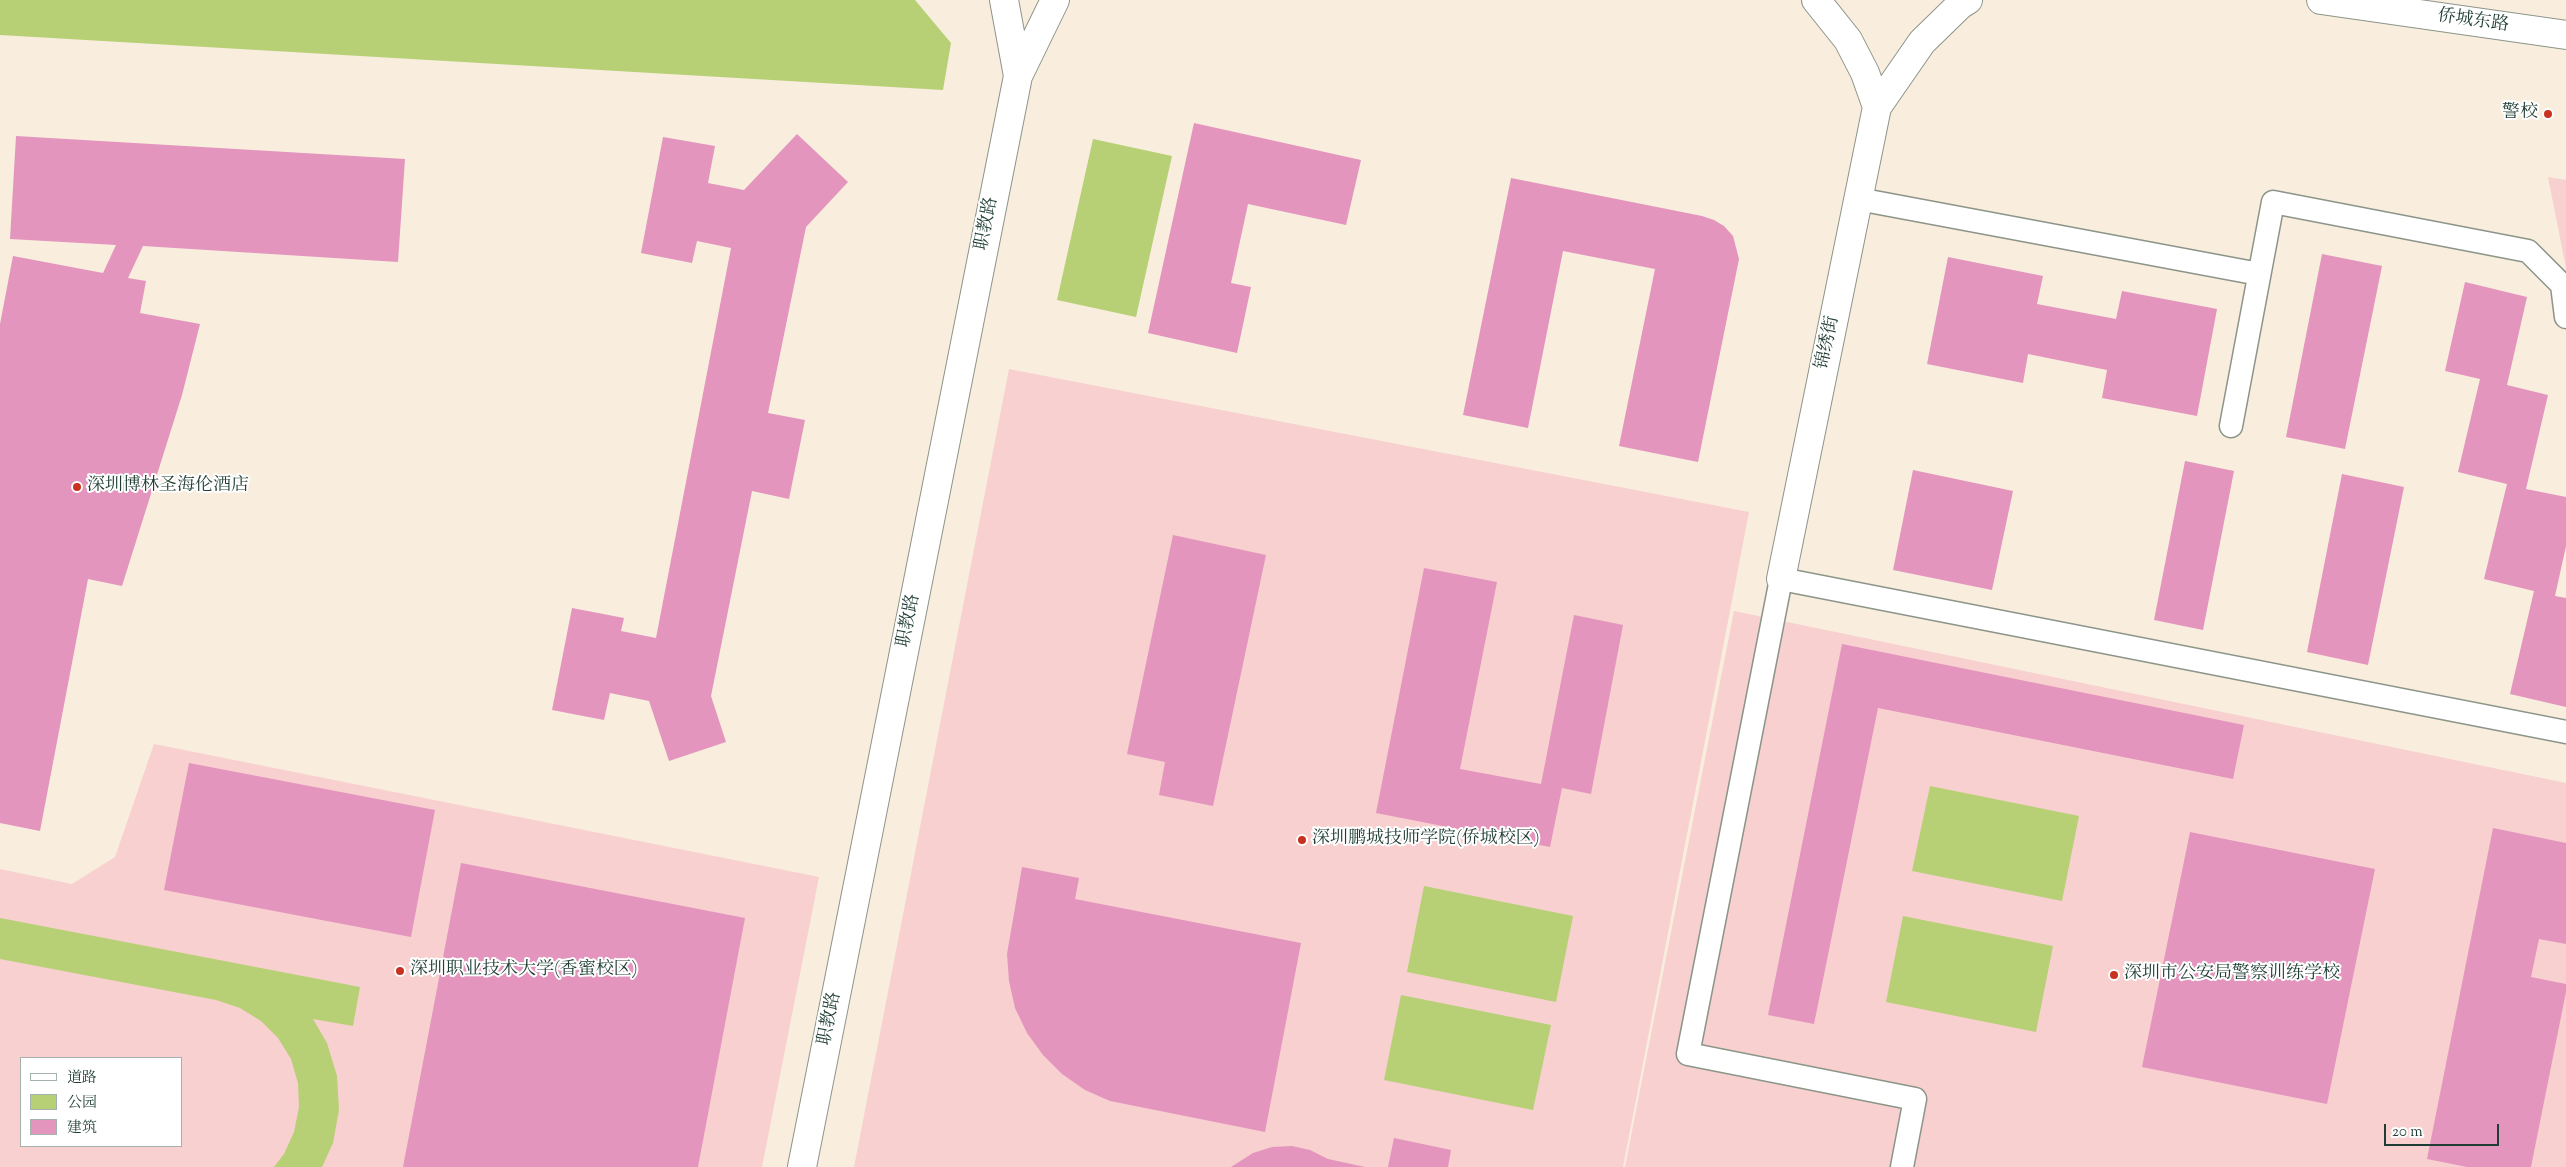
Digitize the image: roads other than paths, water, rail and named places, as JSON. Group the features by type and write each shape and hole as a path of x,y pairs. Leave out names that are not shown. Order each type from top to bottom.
{"street":[{"name":"职教路","path":"1004,0 1018,76"},
{"name":"职教路","path":"802,1167 1018,76 1055,0"},
{"path":"1816,0 1848,40 1865,73 1877,107"},
{"name":"锦绣街","path":"1781,579 1877,107 1922,42 1960,5 1968,0"},
{"name":"侨城东路","path":"2322,0 2566,35"}],"lane":[{"path":"1858,200 2259,274"},
{"path":"2231,426 2273,202 2528,251 2562,286 2566,317"},
{"path":"1902,1167 1915,1099 1688,1054 1781,579 2566,732"}],"place":[{"name":"警校","path":"2548,114"},
{"name":"深圳博林圣海伦酒店","path":"77,487"},
{"name":"深圳鹏城技师学院(侨城校区)","path":"1302,840"},
{"name":"深圳职业技术大学(香蜜校区)","path":"400,971"},
{"name":"深圳市公安局警察训练学校","path":"2114,975"}]}
